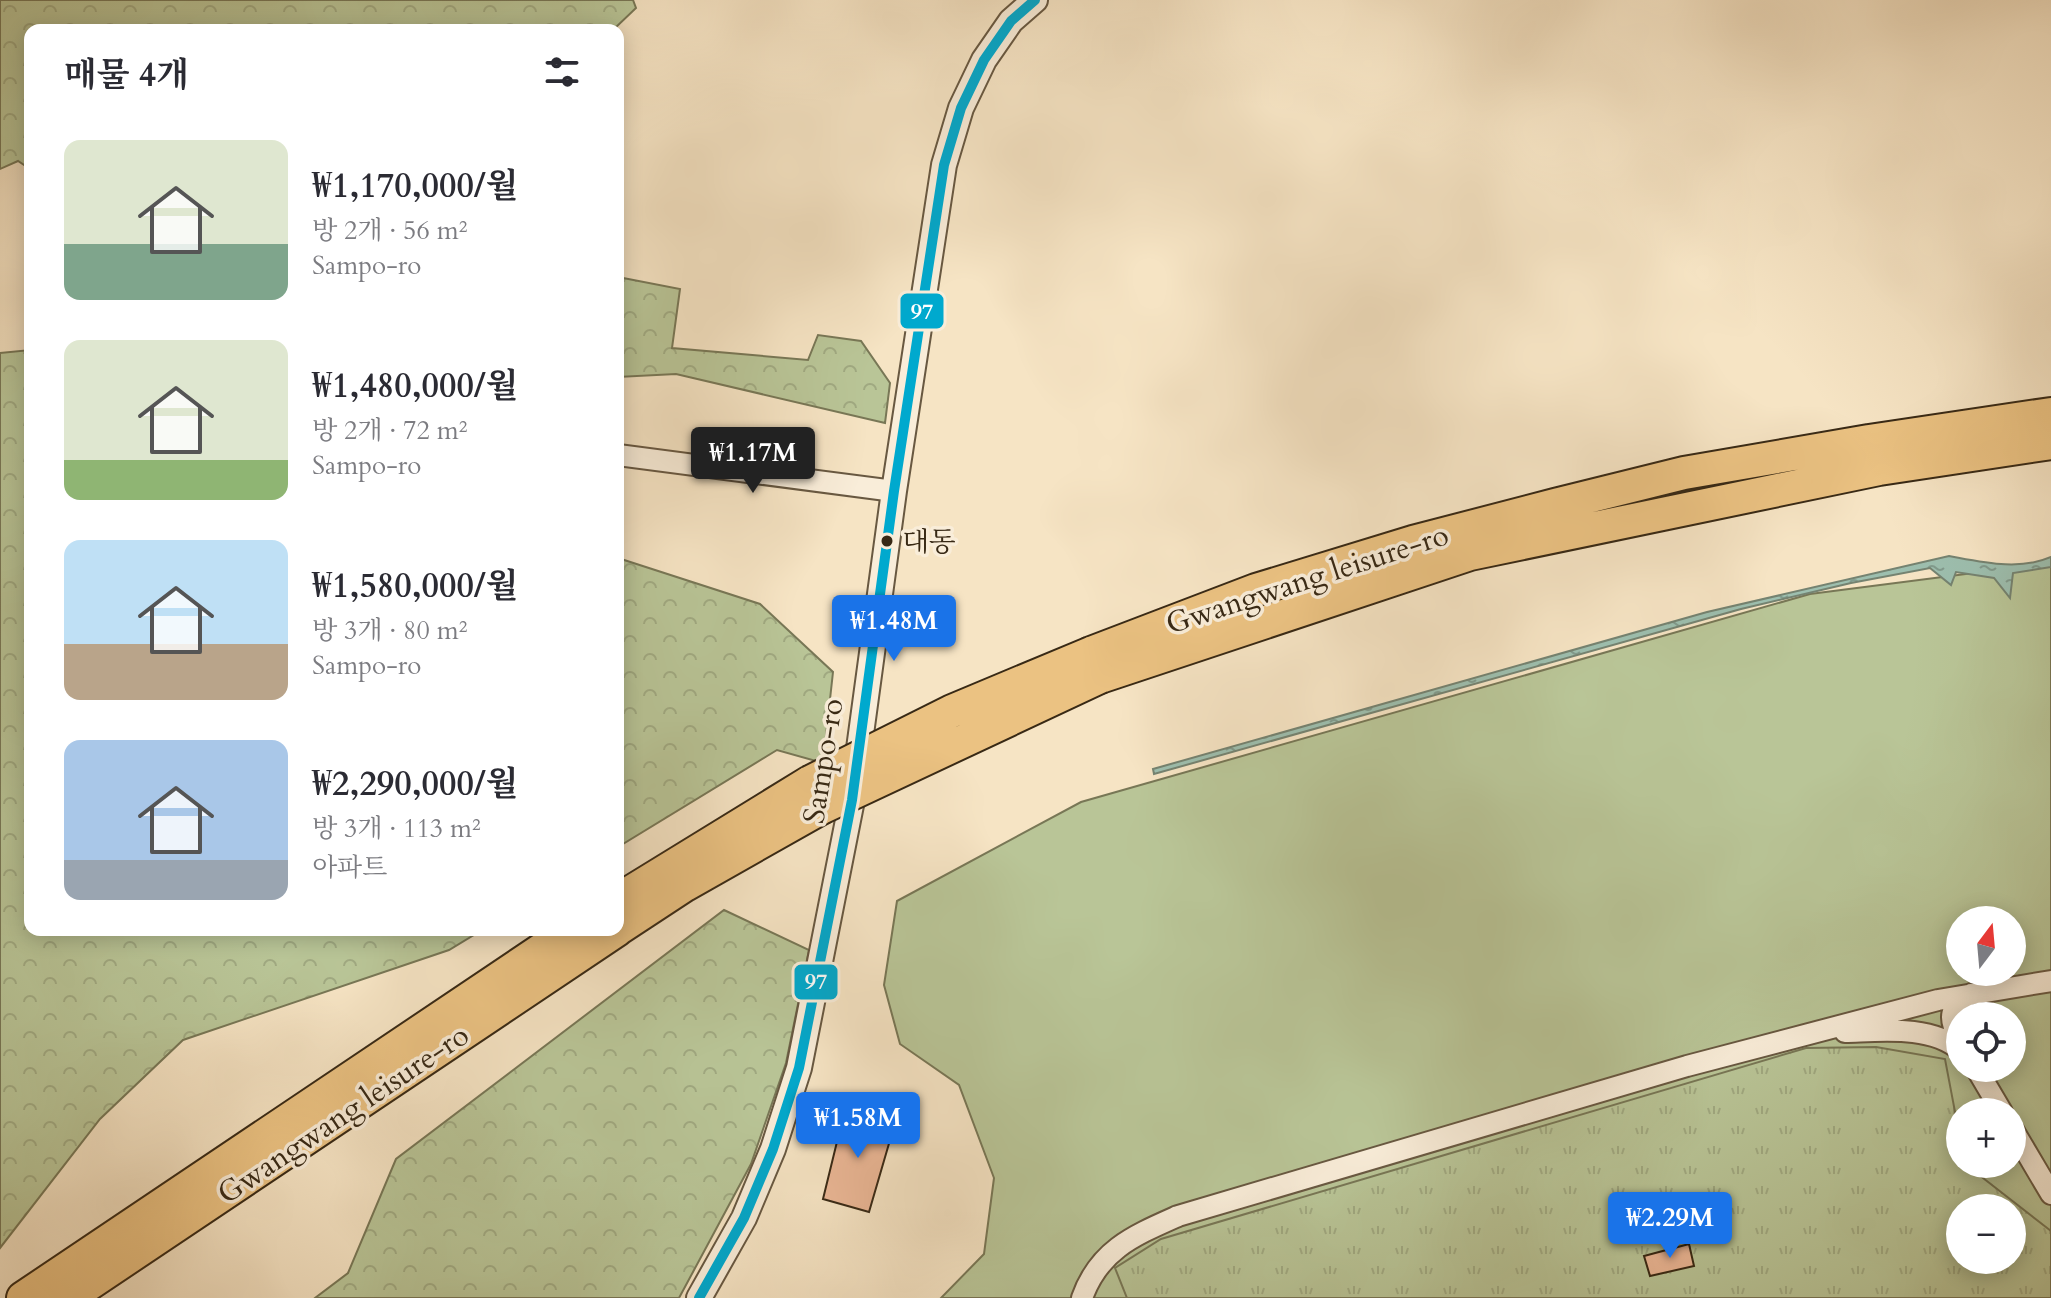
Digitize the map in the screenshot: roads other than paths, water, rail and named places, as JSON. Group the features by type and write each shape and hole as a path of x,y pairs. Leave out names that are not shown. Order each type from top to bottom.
{"highway":[{"name":"Gwangwang leisure-ro","path":"624,926 816,795 952,711 1096,665 1256,590 1413,542 1684,473 1874,455 1998,436 2051,414"},
{"name":"Gwangwang leisure-ro","path":"1998,436 2051,443"},
{"name":"Gwangwang leisure-ro","path":"624,897 816,795"},
{"name":"Gwangwang leisure-ro","path":"23,1298 562,936"},
{"name":"Gwangwang leisure-ro","path":"68,1298 609,936"}],"street":[{"name":"Sampo-ro","path":"699,1298 744,1218 773,1149 799,1068 852,800 894,491 944,165 961,108 984,60 1011,21 1035,0"},
{"path":"624,456 894,491"},
{"path":"1082,1298 1097,1265 1114,1250 1178,1216 1657,1075 1805,1035 1938,1000 2051,981"},
{"path":"1959,1002 1971,994"},
{"path":"1805,1035 1896,1030 1946,1040"},
{"path":"2026,1152 2051,1194"}],"water":[{"path":"1949,556 2013,564 2051,557 2051,567 2013,573 2010,598 1994,578 1956,572 1951,585 1930,568 1851,583 1741,609 1154,774 1153,769 1707,612"}],"place":[{"name":"대동","path":"887,541"}]}
